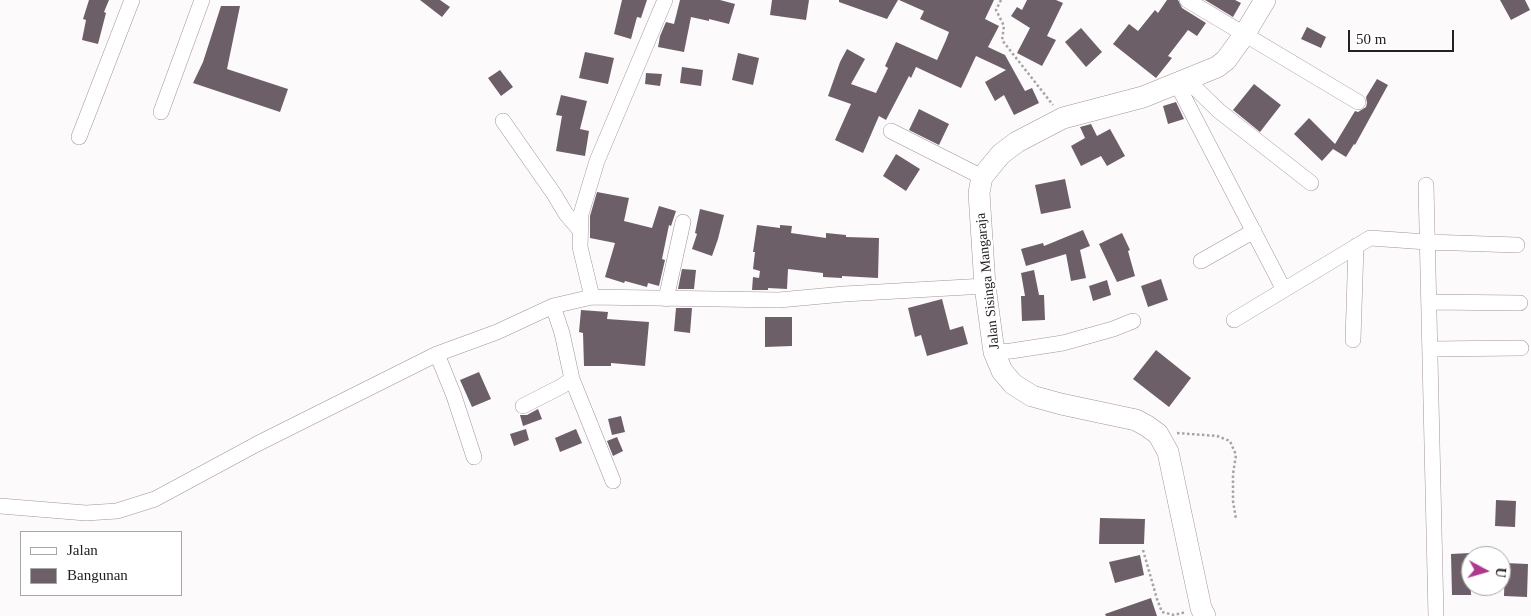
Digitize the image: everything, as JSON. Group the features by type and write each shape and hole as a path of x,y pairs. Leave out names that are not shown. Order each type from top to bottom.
{"street":[{"path":"79,137 132,0"},
{"path":"161,112 202,0"},
{"path":"592,297 580,247 579,229 581,214 597,161 665,0"},
{"path":"1187,0 1358,102"},
{"path":"891,131 982,177 1000,154 1017,142 1063,118 1143,96 1217,67 1226,60 1244,35 1265,0"},
{"path":"1182,82 1311,183"},
{"path":"1182,82 1284,290"},
{"path":"503,121 566,214 579,229"},
{"name":"Jalan Sisinga Mangaraja","path":"982,177 978,193 985,286 994,352 1002,371 1013,384 1032,396 1136,420 1158,434"},
{"path":"1426,185 1436,616"},
{"path":"666,299 683,222"},
{"path":"1201,261 1254,231"},
{"path":"1234,320 1370,238 1517,245"},
{"path":"1353,340 1356,246"},
{"path":"0,506 86,513 117,510 155,499 257,444 437,354 497,332 553,306 592,297 780,300 844,294 985,286"},
{"path":"1429,302 1520,303"},
{"path":"553,306 562,333 572,378 613,481"},
{"path":"994,352 1063,343 1133,321"},
{"path":"1430,348 1521,348"},
{"path":"437,354 454,396 474,457"},
{"path":"523,406 562,386 572,378"},
{"path":"1158,434 1168,452 1204,612"}],"path":[{"path":"1001,0 996,10 1004,26 1002,40 1063,118"},
{"path":"1158,434 1184,432 1217,436 1230,442 1236,455 1233,474 1233,501 1236,519"},
{"path":"1143,550 1156,599 1162,612 1174,615 1204,612"}],"building":[{"path":"89,0 109,0 104,12 106,13 98,44 82,40 86,20 83,19"},
{"path":"420,0 440,0 450,7 442,17"},
{"path":"622,0 647,0 641,18 637,17 631,39 614,34"},
{"path":"680,0 720,0 735,4 729,24 691,17 684,52 658,47 666,22 674,24"},
{"path":"772,0 809,0 806,20 770,15"},
{"path":"839,0 898,0 887,19 839,2"},
{"path":"899,0 994,0 985,19 999,26 988,47 1005,55 1025,91 1032,88 1039,103 1014,115 1004,95 995,101 985,82 1006,70 976,56 961,88 916,67 911,78 909,76 886,120 879,116 863,153 835,140 851,104 828,96 840,62 847,49 865,59 851,84 876,93 888,68 885,66 896,42 937,60 949,32 920,19 924,11"},
{"path":"1027,0 1056,0 1063,3 1047,36 1056,40 1042,66 1017,53 1030,28 1011,16 1017,7 1022,10"},
{"path":"1167,0 1178,0 1182,8 1206,23 1197,36 1188,30 1168,56 1172,58 1156,78 1113,44 1129,24 1138,31 1155,10 1158,13"},
{"path":"1205,0 1235,0 1241,3 1233,17"},
{"path":"1500,0 1525,0 1530,10 1511,20"},
{"path":"221,6 240,6 227,69 288,89 280,112 193,83 203,62"},
{"path":"1307,27 1326,37 1321,48 1301,39"},
{"path":"1081,28 1102,52 1086,67 1065,42"},
{"path":"585,52 614,58 608,84 579,78"},
{"path":"738,53 759,58 753,85 732,80"},
{"path":"682,67 703,70 701,86 680,83"},
{"path":"500,70 513,87 501,96 488,78"},
{"path":"646,73 662,74 660,86 645,84"},
{"path":"1377,79 1388,85 1355,145 1346,157 1333,149 1322,161 1294,134 1309,118 1335,144 1355,111 1358,112 1366,107 1366,97"},
{"path":"1254,84 1281,105 1260,132 1233,110"},
{"path":"561,95 587,101 580,129 589,131 585,156 556,151 562,116 556,115"},
{"path":"1176,102 1184,119 1168,124 1163,106"},
{"path":"919,109 949,124 939,145 909,130"},
{"path":"1091,124 1097,136 1110,129 1125,156 1107,166 1101,156 1081,166 1071,146 1085,138 1080,127"},
{"path":"896,154 920,169 906,191 883,176"},
{"path":"1065,179 1071,208 1041,214 1035,185"},
{"path":"597,192 629,198 624,221 652,228 659,206 676,211 671,226 669,225 662,259 665,260 659,286 648,283 647,287 605,277 615,243 590,238 590,216"},
{"path":"700,209 724,215 712,256 692,249 697,234 695,233"},
{"path":"757,225 780,228 780,225 792,226 791,233 826,238 826,233 846,235 846,237 879,238 878,278 823,277 823,273 788,269 787,289 768,288 768,290 752,290 753,277 759,278 760,271 753,269 755,252 753,252"},
{"path":"1083,230 1090,246 1080,250 1086,278 1071,281 1066,254 1026,266 1021,249 1043,243 1044,246"},
{"path":"1122,233 1130,250 1128,251 1135,276 1117,282 1099,244"},
{"path":"682,269 696,270 694,289 678,289"},
{"path":"1034,270 1039,295 1044,295 1045,320 1022,321 1021,296 1025,296 1021,273"},
{"path":"1161,279 1168,300 1148,307 1141,286"},
{"path":"1107,280 1111,295 1093,301 1089,286"},
{"path":"942,299 950,330 963,326 968,344 927,356 921,335 915,337 908,308"},
{"path":"676,308 692,308 690,333 674,331"},
{"path":"581,310 608,312 607,319 649,322 645,366 611,363 611,366 584,366 583,333 579,332"},
{"path":"765,317 792,317 792,346 765,347"},
{"path":"1156,350 1191,378 1169,407 1133,379"},
{"path":"479,372 491,399 472,407 460,380"},
{"path":"538,409 542,419 523,426 520,415 527,415"},
{"path":"621,416 625,432 612,435 608,419"},
{"path":"526,429 529,440 514,446 510,434"},
{"path":"576,429 582,443 560,452 555,438"},
{"path":"617,437 623,451 613,456 607,441"},
{"path":"1496,500 1516,501 1515,527 1495,526"},
{"path":"1100,518 1145,519 1144,544 1099,544"},
{"path":"1461,553 1461,595 1452,595 1451,554"},
{"path":"1140,555 1144,575 1115,583 1109,562"},
{"path":"1511,563 1528,564 1527,597 1504,596 1511,596"},
{"path":"1151,598 1157,616 1106,616 1105,614"}]}
